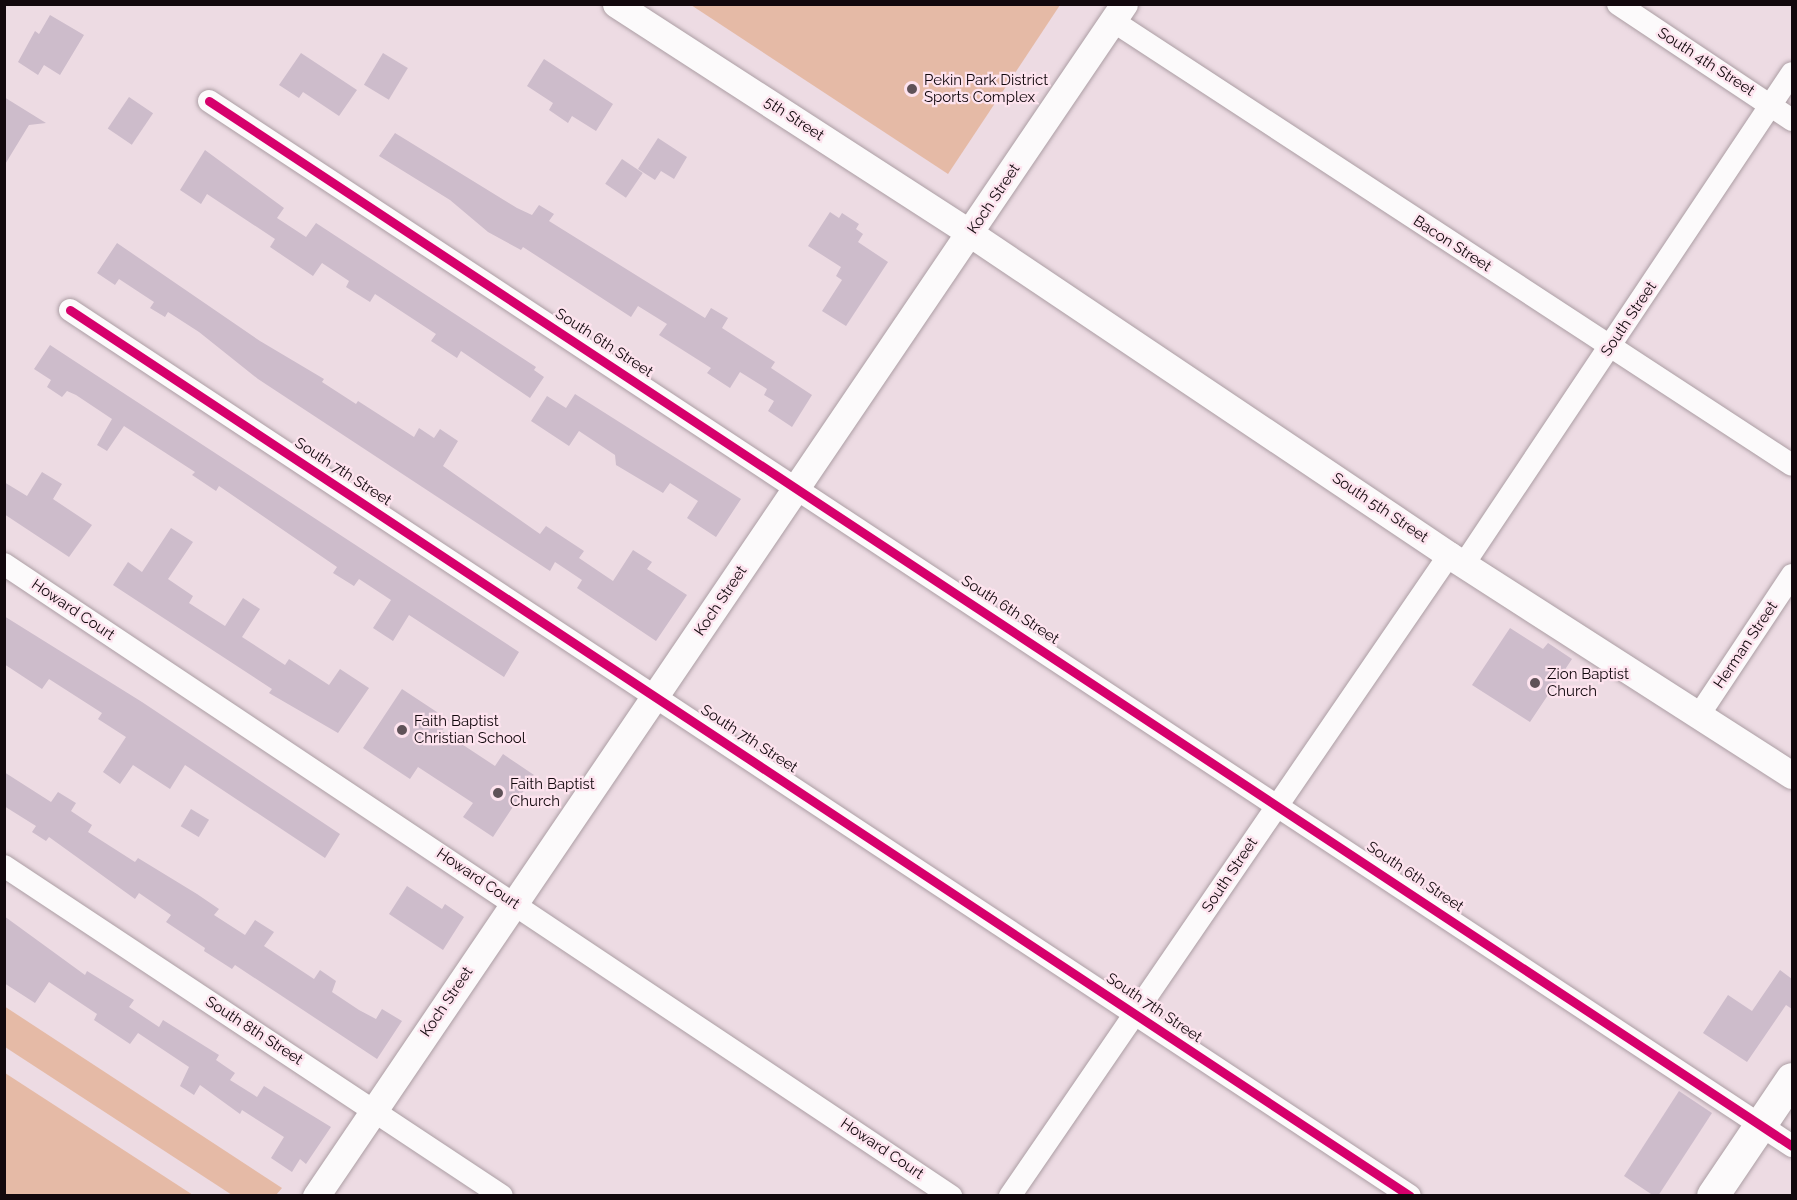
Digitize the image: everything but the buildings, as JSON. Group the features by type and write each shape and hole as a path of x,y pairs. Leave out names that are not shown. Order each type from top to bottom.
{"main road":[{"path":"1713,1196 1792,1079"}],"street":[{"name":"5th Street","path":"616,4 971,234"},
{"name":"South 4th Street","path":"1618,4 1792,120"},
{"name":"Koch Street","path":"316,1196 971,234 1118,13"},
{"name":"Bacon Street","path":"1118,13 1610,347 1792,465"},
{"name":"South Street","path":"1010,1196 1278,804 1610,347 1792,73"},
{"name":"South 6th Street","path":"209,100 1278,804 1792,1146"},
{"name":"South 5th Street","path":"971,234 1457,560 1792,775"},
{"name":"South 7th Street","path":"70,310 1410,1196"},
{"name":"Howard Court","path":"4,564 951,1196"},
{"name":"Herman Street","path":"1699,715 1792,575"},
{"name":"South 8th Street","path":"4,866 502,1196"}],"shaded area":[{"name":"Pekin Park District Sports Complex","path":"691,5 1060,5 948,174"},
{"path":"4,1006 282,1188 276,1195 232,1195 5,1047"},
{"path":"5,1073 193,1195 5,1195"}],"cycle path":[{"path":"209,101 1792,1146"},
{"path":"70,310 1410,1196"}],"place":[{"name":"Pekin Park District Sports Complex","path":"912,89"},
{"name":"Zion Baptist Church","path":"1535,683"},
{"name":"Faith Baptist Christian School","path":"402,730"},
{"name":"Faith Baptist Church","path":"498,793"}]}
